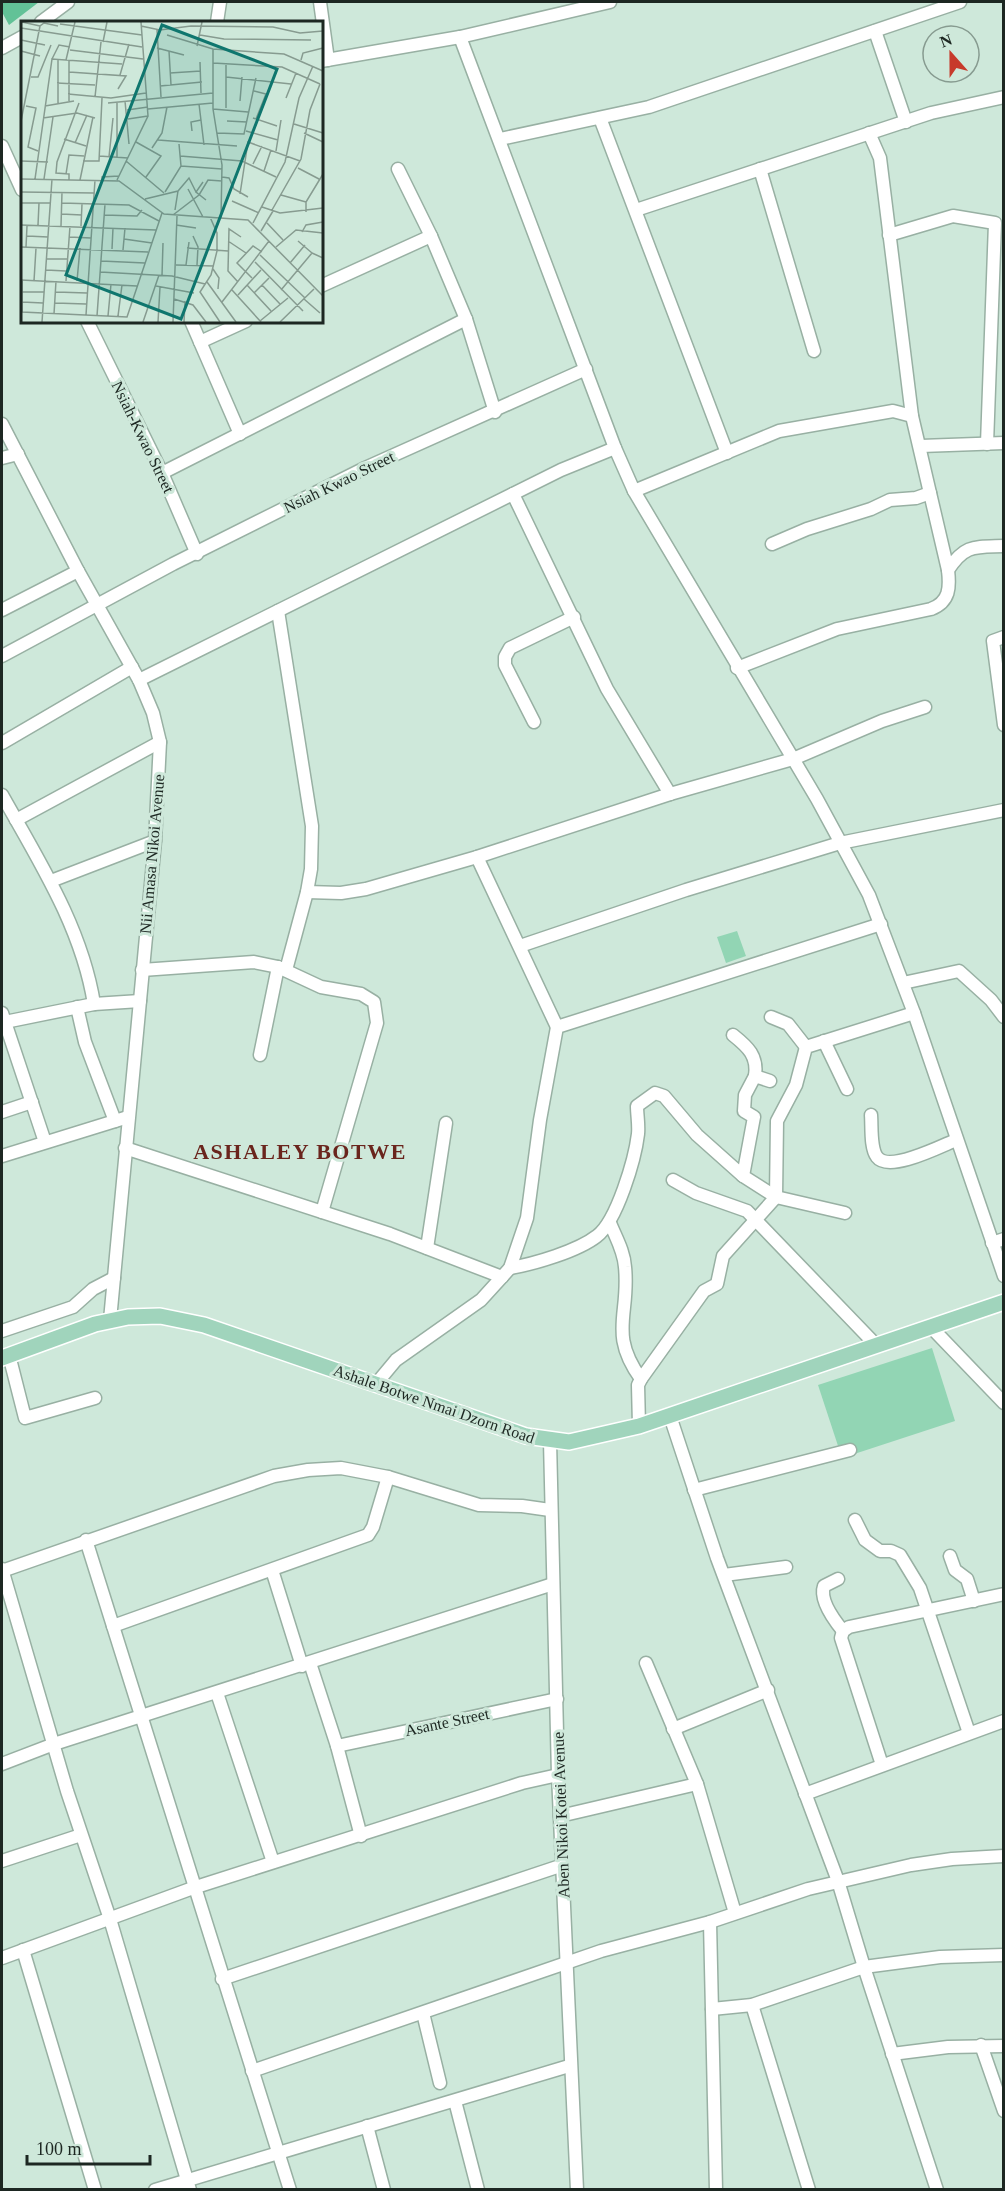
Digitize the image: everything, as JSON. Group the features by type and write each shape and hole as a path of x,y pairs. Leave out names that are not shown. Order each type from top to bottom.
{"main road":[{"name":"Ashale Botwe Nmai Dzorn Road","path":"5,1356 110,1320 151,1315 204,1325 469,1418 549,1441 580,1441 670,1416 875,1344 1004,1302"}],"street":[{"path":"42,21 68,2"},
{"path":"217,21 220,2"},
{"path":"320,2 322,21"},
{"path":"322,25 325,60 460,38 610,2"},
{"path":"500,139 649,107 960,2"},
{"path":"875,31 906,122"},
{"path":"2,48 21,38"},
{"path":"460,38 615,448 634,491 736,668 793,759 858,873 881,924 914,1013 956,1140 998,1241 1003,1271"},
{"path":"636,210 869,133 1004,97"},
{"path":"600,118 727,453"},
{"path":"736,668 837,629 940,605 947,597 950,585 921,446 912,416 880,158 869,133"},
{"path":"2,146 21,188"},
{"path":"398,169 431,236 466,318 495,412"},
{"path":"760,169 814,351"},
{"path":"889,235 953,216 995,224 987,444"},
{"path":"322,286 431,236"},
{"path":"162,473 466,318"},
{"name":"Nsiah-Kwao Street","path":"87,322 162,473 197,554"},
{"path":"191,322 240,434"},
{"path":"200,342 244,322"},
{"name":"Nsiah Kwao Street","path":"2,656 365,468 495,412 586,369"},
{"path":"634,491 769,434 800,425 893,411 912,416"},
{"name":"Nii Amasa Nikoi Avenue","path":"2,424 78,571 139,680 153,712 160,742 155,841 110,1320"},
{"path":"921,446 1004,443"},
{"path":"139,680 513,494 615,448"},
{"path":"2,458 18,454"},
{"path":"772,544 807,529 871,509 890,500 916,498 930,493"},
{"path":"513,494 607,689 670,794"},
{"path":"948,570 963,550 973,547 1004,546"},
{"path":"2,610 78,571"},
{"path":"260,1055 282,968 307,892 311,869 312,826 278,611"},
{"path":"534,722 505,665 505,657 510,648 574,617"},
{"path":"1004,637 993,641 1004,725"},
{"path":"2,743 132,667"},
{"path":"307,892 341,893 366,889 477,857 670,794 793,759 925,707"},
{"path":"16,820 160,742"},
{"path":"2,795 51,881 86,961 94,1004"},
{"path":"520,946 686,890 840,843 1004,810"},
{"path":"51,881 155,841"},
{"path":"376,1384 396,1360 481,1300 506,1273 527,1218 540,1120 557,1027 477,857"},
{"path":"557,1027 881,924"},
{"path":"142,969 254,962 282,968 321,987 361,994 374,1002 378,1012 377,1023 322,1212"},
{"path":"903,983 958,970 991,1000 1004,1017"},
{"path":"45,1142 3,1018 94,1004 140,1001"},
{"path":"77,1007 85,1042 115,1121"},
{"path":"806,1047 914,1013"},
{"path":"771,1017 788,1024 806,1047"},
{"path":"733,1035 753,1054 756,1065 755,1076 745,1095 744,1110 754,1117 777,1121"},
{"path":"824,1041 847,1089"},
{"path":"639,1426 638,1385 641,1379 704,1291 717,1284 723,1256 757,1221 776,1197 777,1121 796,1085 806,1047"},
{"path":"755,1076 770,1081"},
{"path":"125,1148 506,1273 537,1263 596,1237 610,1223 626,1186 636,1143 637,1106 655,1094 664,1096 697,1135 743,1176 776,1197 845,1213"},
{"path":"2,1112 32,1102"},
{"path":"871,1115 874,1151 884,1162 896,1163 956,1140"},
{"path":"2,1156 128,1117"},
{"path":"743,1176 747,1144 754,1117"},
{"path":"427,1248 446,1123"},
{"path":"673,1180 696,1193 747,1211 875,1344"},
{"path":"610,1223 621,1247 625,1267 624,1350 641,1379"},
{"path":"2,1331 73,1307 93,1289 114,1278"},
{"path":"930,1326 1004,1403"},
{"path":"5,1356 25,1418 95,1398"},
{"path":"670,1416 724,1575 838,1881 937,2190"},
{"name":"Aben Nikoi Kotei Avenue","path":"549,1441 558,1775 567,1964 569,2066 577,2190"},
{"path":"694,1490 850,1450"},
{"path":"188,2184 110,1919 81,1835 2,1571 274,1476 308,1470 341,1468 388,1477 479,1505 522,1506 550,1510"},
{"path":"113,1626 368,1535 374,1527 388,1477"},
{"path":"855,1520 865,1540 880,1551 900,1555 920,1588 969,1733"},
{"path":"86,1540 290,2190"},
{"path":"950,1556 955,1570 967,1580 974,1601"},
{"path":"724,1575 786,1567"},
{"path":"272,1570 337,1746 361,1836"},
{"path":"838,1579 824,1587 822,1592 831,1616 843,1631"},
{"path":"2,1764 54,1744 553,1584"},
{"path":"882,1765 841,1638 843,1631 849,1627 1004,1594"},
{"path":"646,1663 697,1784 735,1913"},
{"path":"673,1729 768,1690"},
{"path":"217,1693 273,1862"},
{"name":"Asante Street","path":"337,1746 557,1699"},
{"path":"805,1794 1004,1721"},
{"path":"2,1958 194,1888 522,1783 558,1775"},
{"path":"560,1816 697,1784"},
{"path":"2,1862 81,1835"},
{"path":"252,2071 601,1951 710,1922 838,1881 952,1859 1004,1856"},
{"path":"222,1979 563,1865"},
{"path":"710,1922 716,2190"},
{"path":"23,1950 95,2190"},
{"path":"712,2010 752,2005 864,1967 940,1957 1004,1955"},
{"path":"752,2005 809,2190"},
{"path":"423,2013 440,2083"},
{"path":"892,2054 981,2045 1004,2046"},
{"path":"981,2045 1004,2111"},
{"path":"155,2190 188,2184 279,2152 569,2066"},
{"path":"455,2101 478,2190"},
{"path":"367,2126 384,2190"}],"shaded area":[{"path":"2,2 39,2 9,25 2,12"},
{"path":"737,931 746,956 726,963 717,937"},
{"path":"932,1348 955,1421 842,1458 818,1385"}],"district":[{"name":"ASHALEY BOTWE","path":"300,1151"}]}
